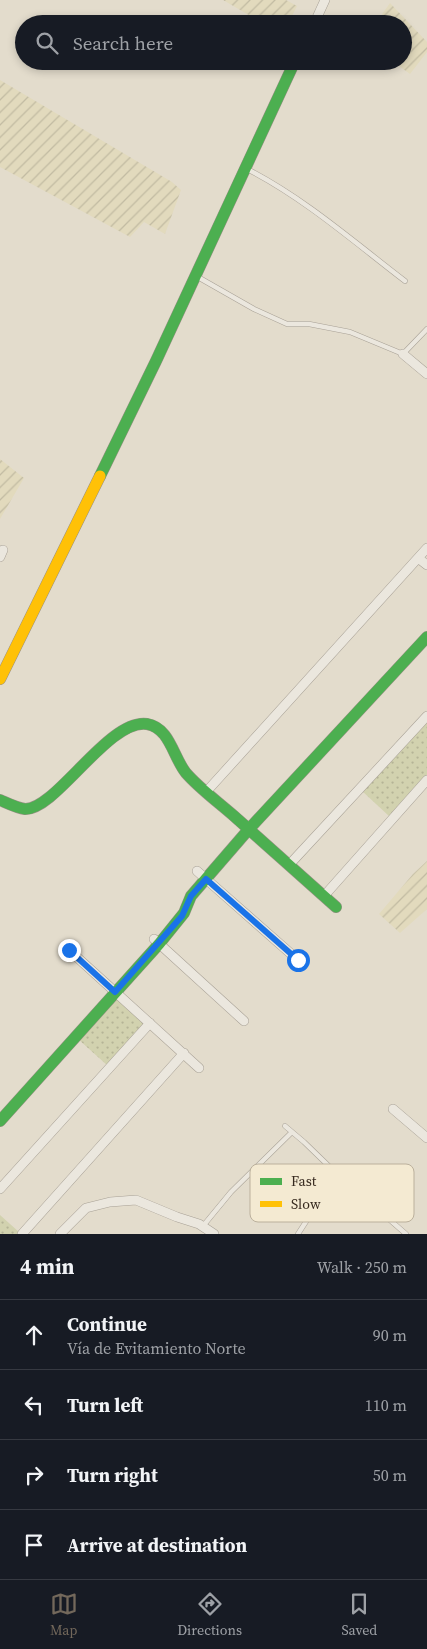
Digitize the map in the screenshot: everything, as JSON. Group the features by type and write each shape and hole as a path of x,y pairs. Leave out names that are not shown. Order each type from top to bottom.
{"street":[{"path":"318,15 325,0"},
{"path":"0,678 156,361 292,70"},
{"path":"403,354 427,374"},
{"path":"207,791 427,548"},
{"path":"418,558 427,565"},
{"path":"0,1121 115,992 157,941 184,913 191,896 249,828 427,637"},
{"path":"289,865 427,716"},
{"path":"0,800 24,809 32,808 44,802 91,757 123,730 134,725 147,724 162,731 185,772 336,907"},
{"path":"324,896 427,780"},
{"path":"197,871 298,960"},
{"path":"157,941 244,1021"},
{"path":"69,950 199,1068"},
{"path":"0,1189 150,1024"},
{"path":"22,1234 184,1053"},
{"path":"393,1109 427,1138"},
{"path":"60,1234 86,1208 110,1202 136,1200 203,1226 214,1234"}],"lane":[{"path":"246,168 268,180 306,206 404,281"},
{"path":"195,275 254,309 287,324 309,324 350,332 403,354 427,329"},
{"path":"285,1126 327,1164"},
{"path":"259,1164 292,1132"},
{"path":"203,1226 230,1192 250,1173"},
{"path":"298,1234 306,1222"},
{"path":"392,1222 406,1234"}],"shaded area":[{"path":"223,0 286,0 297,6 292,15 249,15"},
{"path":"390,3 401,15 381,15"},
{"path":"412,26 427,42 427,52 410,74 404,70 412,70"},
{"path":"0,80 172,182 181,190 165,234 144,222 130,237 0,167"},
{"path":"0,459 24,478 0,519"},
{"path":"427,861 427,909 400,933 379,914 413,874"}],"green space":[{"path":"425,721 427,723 427,775 390,817 362,791"},
{"path":"115,997 145,1024 108,1066 78,1039"},
{"path":"0,1215 19,1232 17,1234 0,1234"}],"traffic: fast":[{"path":"100,476 156,361 291,70"},
{"path":"0,1121 159,944 184,913 191,896 249,829 427,637"},
{"path":"0,800 15,807 25,809 38,805 52,795 116,735 132,726 147,724 161,731 186,773 197,784 336,907"}],"traffic: slow":[{"path":"0,679 100,476"}],"route":[{"path":"69,950 115,992 182,916 191,896 206,879 298,960"}]}
